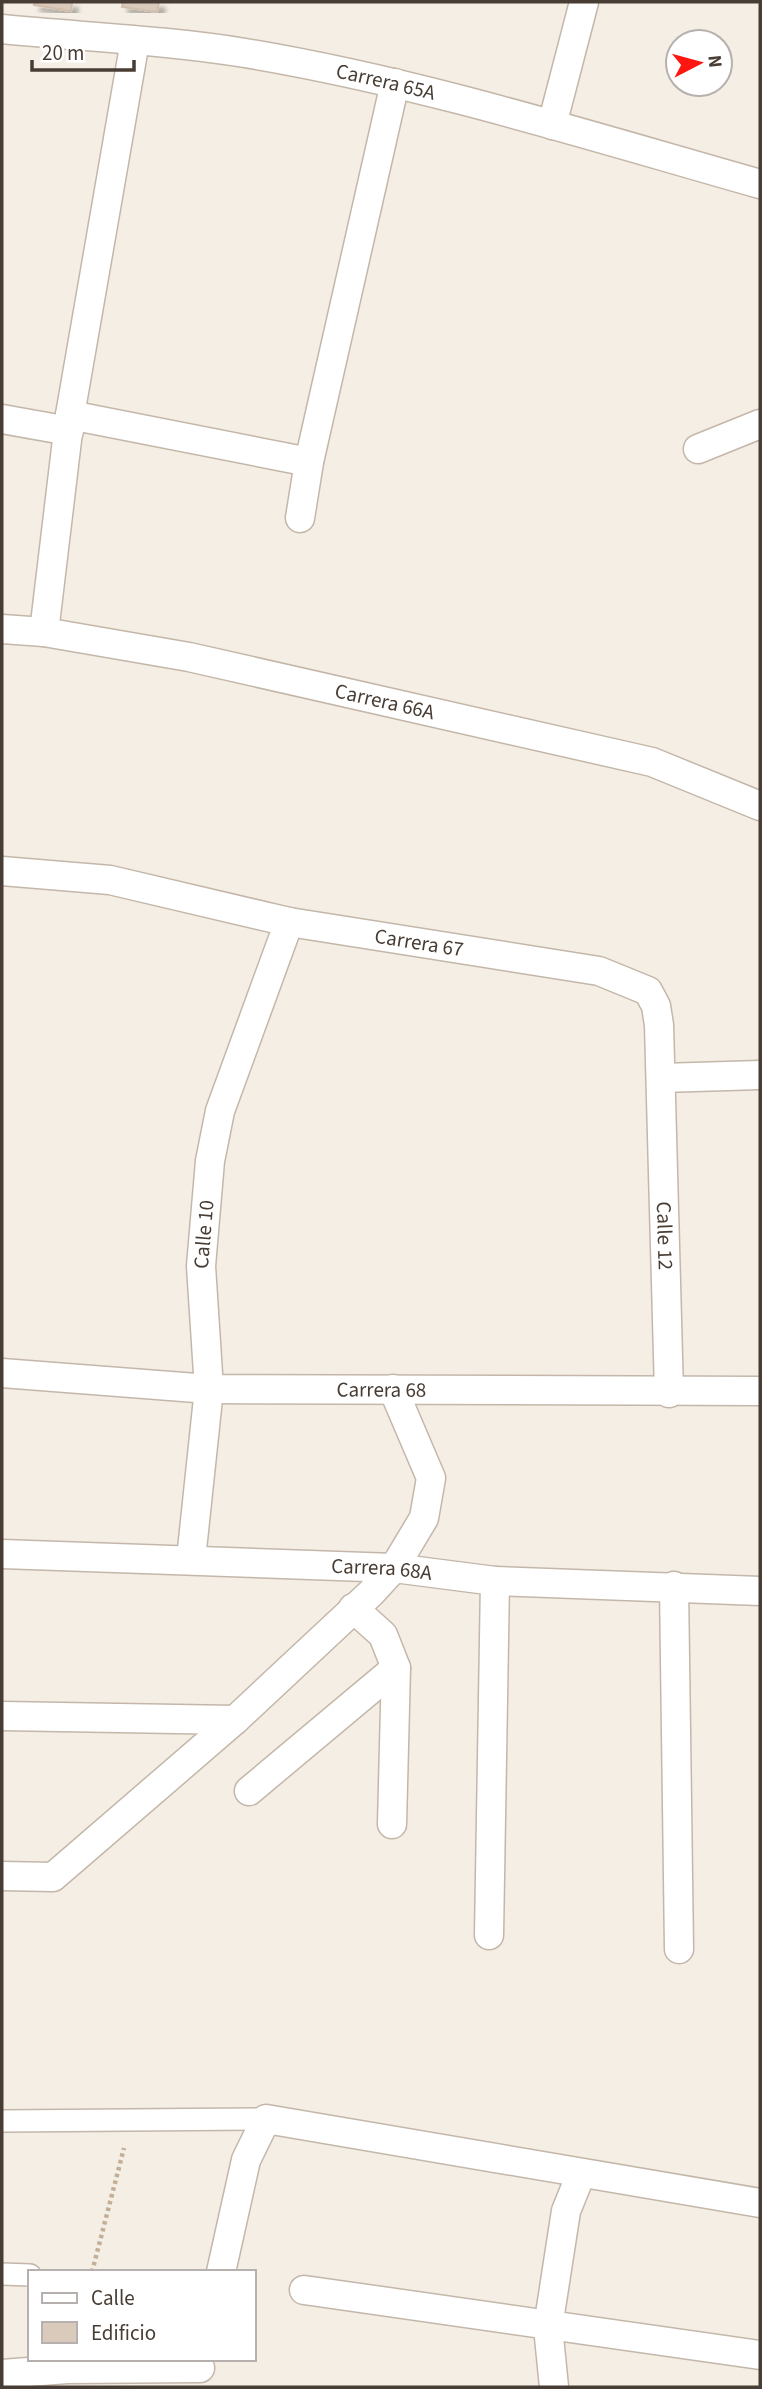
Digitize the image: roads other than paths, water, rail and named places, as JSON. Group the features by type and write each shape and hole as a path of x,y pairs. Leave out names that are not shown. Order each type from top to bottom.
{"street":[{"path":"552,125 584,2"},
{"name":"Carrera 65A","path":"2,29 243,53 395,83 760,184"},
{"path":"44,632 69,423 135,41"},
{"path":"300,518 309,462 395,83"},
{"path":"2,419 69,423 309,462"},
{"path":"698,449 760,424"},
{"name":"Carrera 66A","path":"2,629 44,632 189,657 652,762 760,806"},
{"name":"Carrera 67","path":"2,871 110,880 289,922 599,971 626,979 648,991 656,1006 661,1078"},
{"name":"Calle 10","path":"191,1559 209,1389 201,1266 210,1161 220,1111 289,922"},
{"path":"661,1078 760,1075"},
{"name":"Calle 12","path":"661,1078 669,1393"},
{"name":"Carrera 68","path":"2,1373 209,1389 669,1393 760,1391"},
{"path":"2,1876 53,1877 235,1720 394,1568 424,1518 431,1478 393,1389"},
{"name":"Carrera 68A","path":"2,1554 394,1568 495,1581 760,1591"},
{"path":"488,1935 495,1581"},
{"path":"674,1586 679,1949"},
{"path":"354,1608 383,1636 396,1668 392,1824"},
{"path":"249,1791 396,1668"},
{"path":"2,1716 235,1720"},
{"path":"221,2270 246,2160 266,2119"},
{"path":"2,2121 266,2119 760,2203"},
{"path":"554,2387 548,2326 566,2211 581,2174"},
{"path":"2,2274 28,2275"},
{"path":"304,2290 760,2355"},
{"path":"2,2374 67,2369 199,2371"}]}
